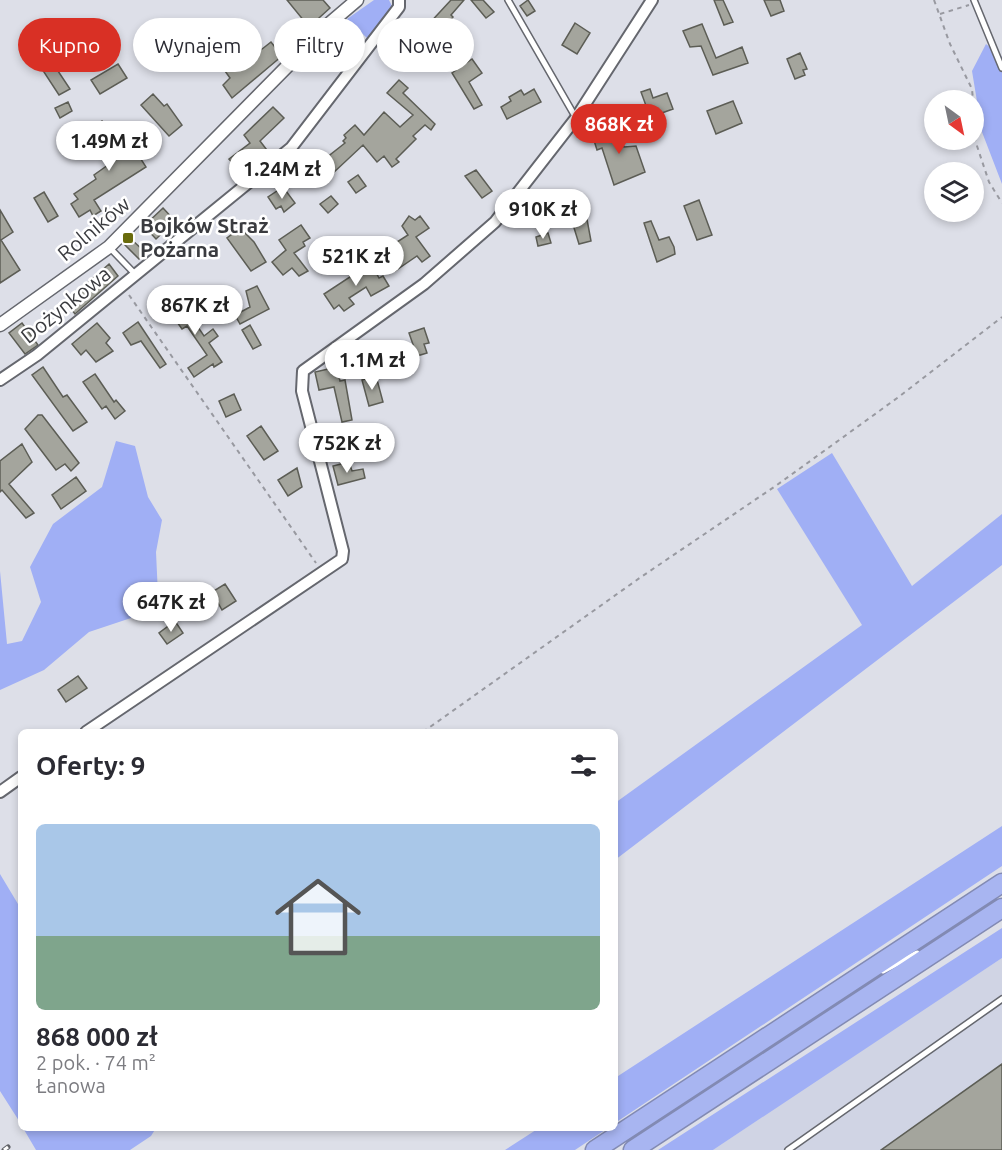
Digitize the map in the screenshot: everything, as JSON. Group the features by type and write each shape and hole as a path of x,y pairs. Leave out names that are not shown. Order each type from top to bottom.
{"highway":[{"path":"595,1150 1002,883"},
{"path":"633,1150 996,912"}],"street":[{"name":"Rolników","path":"0,325 109,247 330,23 357,0"},
{"name":"Dożynkowa","path":"0,380 37,355 291,148 399,7 399,0"},
{"path":"90,729 342,559 343,551 302,391 303,371 424,284 475,242 512,203 576,118 652,0"},
{"path":"0,792 18,779"}],"lane":[{"path":"508,0 576,118"},
{"path":"975,2 1002,68"},
{"path":"109,247 135,274"},
{"path":"822,1026 980,898"},
{"path":"810,1010 996,912"},
{"path":"788,1150 1002,999"}],"path":[{"path":"934,0 950,44 972,90"},
{"path":"940,14 975,2"},
{"path":"978,150 989,182 1002,203"},
{"path":"122,285 322,573"},
{"path":"427,729 641,577 777,485 900,396 1002,317"}],"shaded area":[{"path":"374,0 389,0 392,6 383,18 377,18 377,27 368,39 365,36 365,18 348,18"},
{"path":"986,44 1002,57 1002,184 984,137 984,90 975,90 972,71"},
{"path":"116,441 135,446 148,497 162,520 156,552 158,595 152,611 89,632 44,670 0,690 0,571 7,644 22,641 41,602 30,567 53,524 102,487"},
{"path":"832,453 912,586 1002,514 1002,565 618,858 618,801 862,625 777,489"},
{"path":"1002,826 1002,866 618,1121 618,1076"},
{"path":"0,874 18,904 18,1119 0,1091"},
{"path":"1002,928 1002,958 713,1150 658,1150"},
{"path":"1002,958 1002,1150 713,1150 843,1062"},
{"path":"25,1131 154,1131 151,1136 130,1150 36,1150"},
{"path":"534,1131 604,1131 575,1150 505,1150"}],"building":[{"path":"287,0 323,0 330,8 319,18 302,18"},
{"path":"451,0 464,0 451,15 452,18 434,18"},
{"path":"471,0 483,0 494,12 486,18"},
{"path":"528,0 535,11 527,16 520,6"},
{"path":"714,0 723,0 733,22 724,25"},
{"path":"764,0 780,0 784,11 771,16"},
{"path":"575,23 590,33 577,54 562,45"},
{"path":"702,24 716,58 742,47 748,63 713,75 701,46 690,47 683,31"},
{"path":"271,42 274,46 274,63 232,98 223,85 230,78 226,72 262,72 262,49"},
{"path":"800,53 807,69 803,70 805,75 795,79 787,59"},
{"path":"474,62 482,73 469,82 482,105 474,109 452,73 474,72"},
{"path":"121,69 127,78 100,94 91,80 104,72 121,72"},
{"path":"44,72 59,72 70,89 59,95"},
{"path":"399,80 408,88 403,93 435,124 431,130 425,125 413,136 416,139 396,159 399,162 392,167 384,156 377,162 363,145 331,175 321,162 345,143 344,135 355,125 364,135 384,112 400,127 413,115 387,93"},
{"path":"534,89 541,102 507,119 501,107 511,101 509,97 521,90 524,95"},
{"path":"650,89 653,98 667,93 673,109 659,114 661,119 652,122 641,92"},
{"path":"153,94 164,106 167,104 182,125 169,136 141,105"},
{"path":"733,101 742,123 716,134 707,111"},
{"path":"68,102 72,111 60,118 55,108"},
{"path":"273,107 284,118 260,141 270,154 263,159 260,155 239,170 229,159 250,143 244,135"},
{"path":"102,121 110,133 120,126 146,167 94,200 101,211 93,216 90,210 79,217 71,204 78,199 74,194 96,179 94,175 122,155 94,126"},
{"path":"616,125 624,147 636,146 645,172 614,185 602,148 597,150 592,134"},
{"path":"476,170 492,191 482,198 465,176"},
{"path":"358,175 366,186 356,193 348,182"},
{"path":"283,187 295,203 284,212 281,206 276,209 268,197"},
{"path":"44,192 58,216 48,222 34,198"},
{"path":"331,196 338,204 328,213 320,204"},
{"path":"551,197 553,214 540,217 535,201"},
{"path":"699,200 712,235 697,240 684,206"},
{"path":"163,208 175,221 156,239 144,226"},
{"path":"0,210 13,232 1,240 20,270 0,283"},
{"path":"586,214 591,241 579,244 571,218"},
{"path":"409,216 415,220 420,216 429,228 416,237 430,256 422,262 417,256 395,271 383,251 408,235 402,226"},
{"path":"651,221 659,240 669,237 674,247 675,254 657,262 644,223"},
{"path":"301,225 310,238 303,242 305,246 294,253 308,271 299,276 292,268 283,275 272,262 286,250 279,240"},
{"path":"240,228 254,242 266,262 251,271 227,238"},
{"path":"548,233 551,243 538,246 536,237"},
{"path":"131,239 146,253 139,259 125,245"},
{"path":"371,263 379,278 383,276 389,286 371,296 366,287 349,298 354,304 344,311 339,305 334,309 324,294"},
{"path":"109,264 118,276 75,314 68,305 76,298 74,295"},
{"path":"257,286 269,309 240,324 235,315 250,307 246,291"},
{"path":"218,293 232,314 217,323 206,308 210,305 206,300"},
{"path":"177,296 204,336 213,329 218,336 209,343 222,362 214,367 213,364 194,377 188,368 207,355 187,326 182,329 165,305"},
{"path":"138,322 166,364 160,368 141,341 131,345 123,333"},
{"path":"22,323 38,345 25,354 9,333"},
{"path":"97,323 110,338 106,343 113,351 96,362 86,350 81,355 72,344"},
{"path":"250,325 261,345 253,349 242,330"},
{"path":"424,328 429,343 424,344 427,353 417,356 409,333"},
{"path":"43,367 63,397 67,395 87,422 73,431 32,375"},
{"path":"337,367 340,381 345,380 352,420 342,422 334,387 319,390 315,372"},
{"path":"95,374 114,402 116,400 125,411 115,419 106,406 102,409 83,382"},
{"path":"376,376 383,402 369,406 362,380"},
{"path":"234,394 241,410 226,417 219,401"},
{"path":"38,415 42,415 79,463 71,471 65,464 56,470 25,429"},
{"path":"261,426 278,451 264,460 247,436"},
{"path":"22,444 32,462 9,484 34,513 26,518 2,490 0,492 0,461"},
{"path":"349,462 352,471 363,469 365,478 338,485 333,466"},
{"path":"297,468 302,487 288,496 278,480"},
{"path":"76,477 86,491 61,509 52,495"},
{"path":"225,584 236,601 222,610 212,592"},
{"path":"175,621 183,633 167,644 159,633"},
{"path":"78,676 87,688 66,702 58,690"},
{"path":"1002,1064 1002,1150 881,1150"}],"railway":[{"path":"4,1150 8,1147"}],"place":[{"name":"Bojków Straż Pożarna","path":"128,238"}]}
